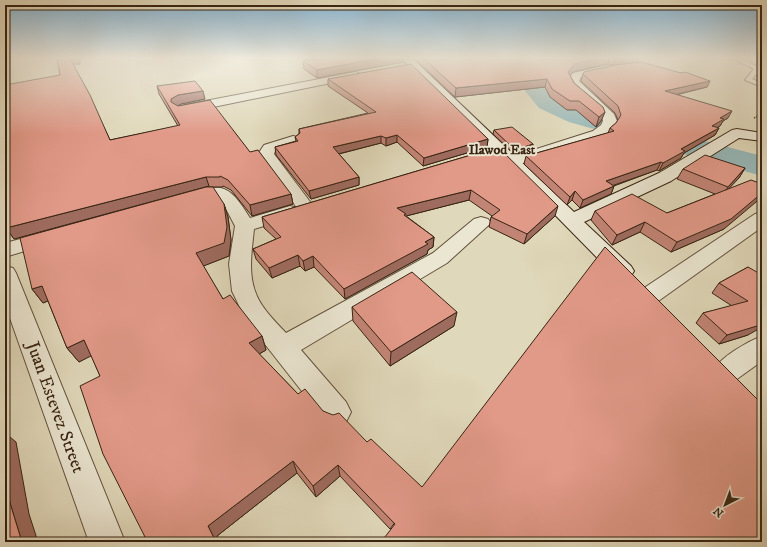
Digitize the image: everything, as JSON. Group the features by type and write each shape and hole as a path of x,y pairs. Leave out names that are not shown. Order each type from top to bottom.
{"street":[{"path":"181,109 321,83"},
{"path":"425,83 498,156 571,221 666,312"},
{"path":"498,156 598,134 609,124 609,113 575,86 574,83"},
{"path":"571,221 665,177 709,152 737,133 762,137"},
{"path":"245,226 312,205 266,154 269,148 293,140"},
{"path":"172,203 210,193 221,192 226,195 245,226 240,264 243,291 255,314 336,412"},
{"path":"649,296 762,218"},
{"path":"282,348 440,258 481,223"},
{"path":"5,250 66,233"},
{"name":"Juan Estevez Street","path":"5,273 107,542"},
{"path":"727,371 762,347"}],"building":[{"path":"19,83 83,83 110,140 180,125 157,86 196,83 203,91 178,95 171,99 171,102 178,106 210,100 250,152 258,150 291,194 250,205 228,180 220,176 206,177 6,228 5,197 7,196 5,172 5,85"},
{"path":"333,83 430,83 488,139 424,158 397,135 386,138 381,136 333,147 359,177 309,191 275,147 298,141 295,137 300,133 299,129 376,112"},
{"path":"450,83 511,83 456,88"},
{"path":"549,83 574,83 603,107 605,112 599,117 579,101 570,101 552,89"},
{"path":"592,83 703,83 665,91 732,111 720,118 724,119 712,126 719,128 681,149 685,151 663,163 661,162 606,181 614,186 583,200 575,191 570,197 526,156 614,131 610,128 616,123 621,115 618,106"},
{"path":"512,127 533,144 515,150 494,130"},
{"path":"498,147 558,206 527,234 491,217 500,210 471,190 397,208 434,237 425,242 428,244 344,289 313,256 303,261 298,255 269,268 253,249 281,237 262,217"},
{"path":"705,155 745,168 728,187 683,169"},
{"path":"751,180 762,184 762,193 731,219 677,242 645,222 617,235 595,211 632,194 667,213"},
{"path":"206,187 213,187 224,204 227,227 224,243 196,253 223,299 230,295 262,336 249,343 298,394 305,389 323,411 333,415 339,413 367,442 371,439 422,487 605,247 762,404 762,542 381,542 395,524 338,465 313,486 293,461 208,526 216,542 143,542 142,539 145,537 103,454 80,386 100,376 84,340 67,348 42,286 32,289 20,238"},
{"path":"748,267 762,275 762,323 757,326 727,335 703,313 748,301 719,283"},
{"path":"412,272 457,312 391,352 352,307"},
{"path":"5,469 10,503 22,542 5,542"}],"waterway":[{"path":"539,83 537,91 548,103 578,116 762,166"}],"district":[{"name":"Ilawod East","path":"502,149"}]}
